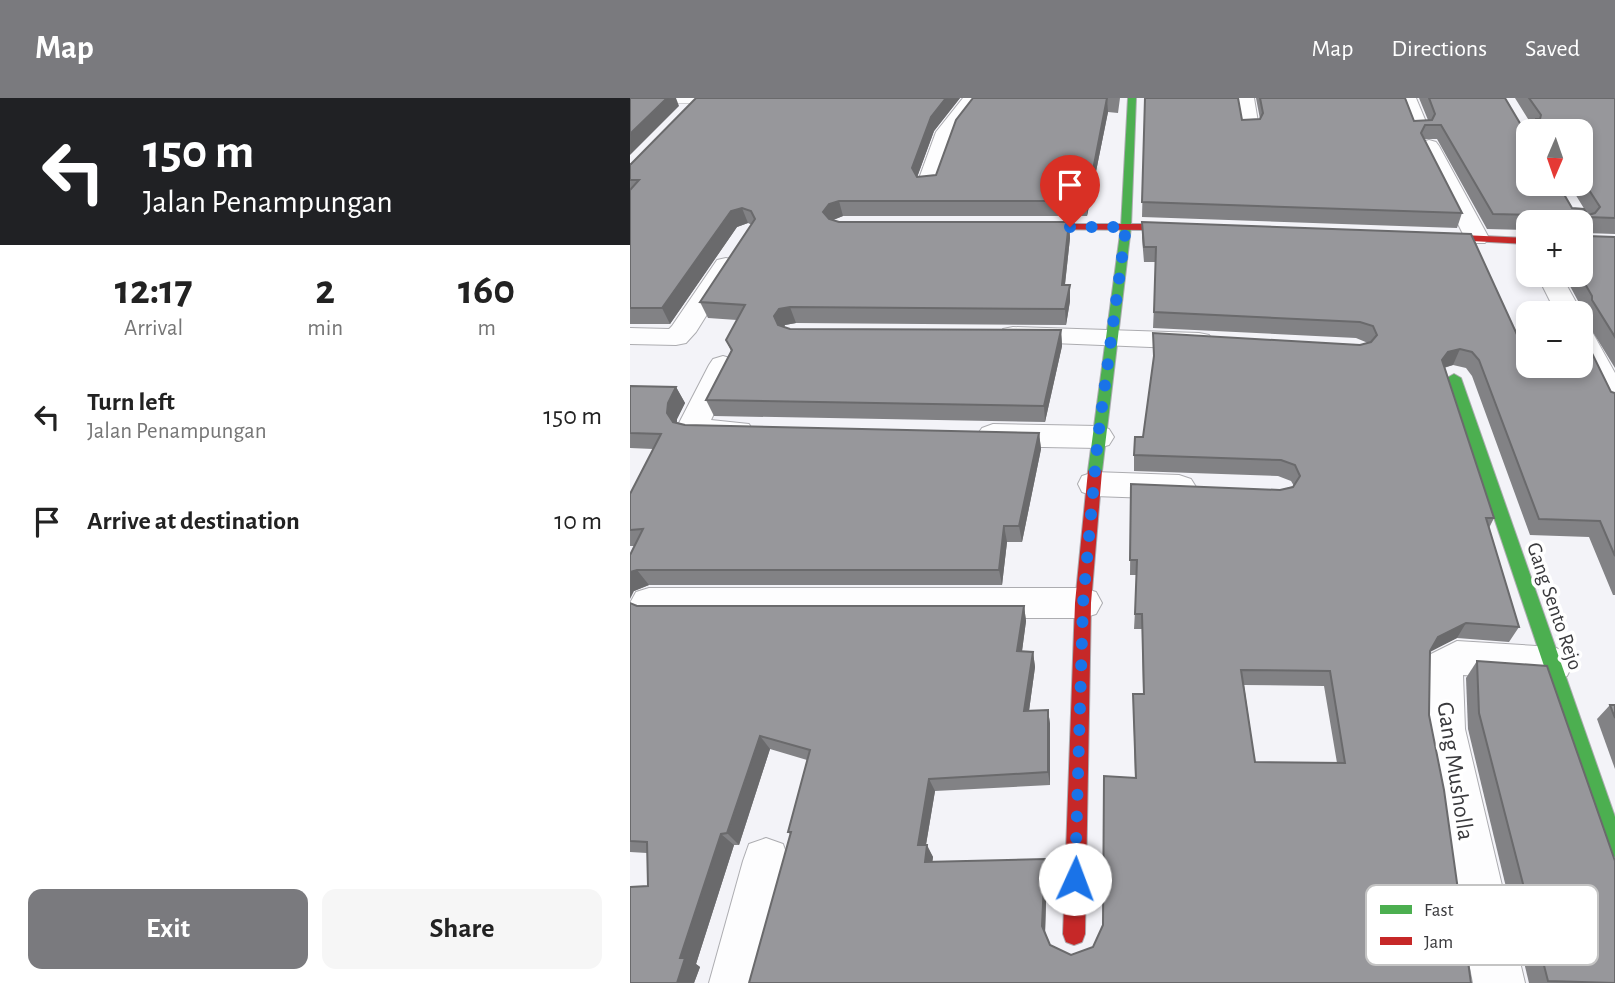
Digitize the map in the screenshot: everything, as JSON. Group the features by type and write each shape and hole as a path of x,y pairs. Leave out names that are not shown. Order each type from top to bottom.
{"street":[{"path":"928,184 946,132 973,98"},
{"path":"1074,934 1083,603 1098,437 1126,227 1132,98"},
{"path":"1245,98 1249,128"},
{"path":"1407,98 1424,138 1476,238"},
{"path":"682,119 701,100"},
{"path":"1000,227 1166,228"},
{"path":"1409,235 1516,240"},
{"path":"630,336 668,338 682,332 740,244"},
{"path":"987,335 1110,336 1219,342"},
{"path":"1593,359 1615,400"},
{"path":"723,365 694,420 694,429 768,431"},
{"name":"Gang Sento Rejo","path":"1454,378 1615,847"},
{"path":"961,435 1098,437"},
{"path":"1094,484 1212,489"},
{"path":"649,603 1083,603"},
{"name":"Gang Musholla","path":"1478,885 1444,729 1445,666 1457,658 1553,664"},
{"path":"735,983 766,861"},
{"name":"Gang Musholla","path":"1495,965 1499,983"}],"lane":[{"path":"641,100 701,100"}],"building":[{"path":"630,98 667,98 630,134"},
{"path":"696,98 946,98 931,117 912,168 917,177 936,175 956,120 973,98 1107,98 1087,201 839,201 829,204 823,212 829,219 839,222 1069,222 1062,285 1070,285 1065,309 790,307 779,309 774,316 778,325 790,329 1061,330 1044,406 706,400 732,350 726,340 745,305 700,302 755,219 751,211 742,208 731,211 662,308 630,308 630,190 639,180 630,180 630,164"},
{"path":"1145,98 1238,98 1242,120 1260,119 1263,113 1260,98 1405,98 1414,121 1432,120 1435,114 1429,98 1505,98 1517,119 1516,196 1565,196 1572,208 1585,210 1516,210 1516,215 1493,214 1441,125 1425,125 1421,133 1462,213 1142,202"},
{"path":"1529,98 1615,98 1615,218 1593,217 1600,207 1593,196 1593,119 1540,119 1541,115"},
{"path":"1142,222 1471,234 1516,332 1516,378 1593,378 1593,355 1611,392 1615,393 1615,556 1600,521 1539,519 1479,360 1472,352 1460,349 1448,352 1442,360 1494,518 1486,518 1519,627 1466,623 1438,637 1430,651 1429,715 1444,790 1457,885 1366,885 1366,965 1468,965 1471,983 749,983 791,832 788,832 810,750 760,736 727,833 721,834 680,958 685,958 677,983 630,983 630,887 648,886 647,842 630,841 630,603 637,606 1024,606 1017,651 1033,652 1024,711 1048,710 1048,772 929,779 918,845 927,845 925,862 1045,859 1042,926 1050,945 1071,955 1093,947 1103,925 1104,776 1136,778 1133,694 1144,694 1142,614 1135,614 1137,560 1130,560 1131,484 1280,490 1293,487 1300,476 1295,465 1281,460 1134,455 1135,437 1143,437 1154,356 1153,333 1360,345 1371,342 1377,335 1373,326 1360,322 1154,312 1156,247 1144,247","holes":["1241,670 1330,671 1345,763 1255,762"]},
{"path":"1593,236 1615,237 1615,337 1587,287 1593,287"},
{"path":"630,386 676,387 668,403 667,413 673,422 685,425 1039,433 1019,526 1004,526 999,570 630,572 630,555 643,529 630,530 630,494 661,434 630,433"},
{"path":"1477,661 1547,666 1615,861 1615,983 1548,981 1544,965 1598,965 1598,885 1523,885 1479,713"},
{"path":"1610,705 1615,705 1615,718"}],"traffic: fast":[{"path":"1095,471 1126,227 1132,98"},
{"path":"1454,378 1615,847"}],"traffic: jam":[{"path":"1016,227 1151,227"},
{"path":"1421,236 1516,240"},
{"path":"1074,934 1083,603 1095,471"}],"route":[{"path":"1070,227 1126,227 1098,437 1083,603 1075,879"}]}
